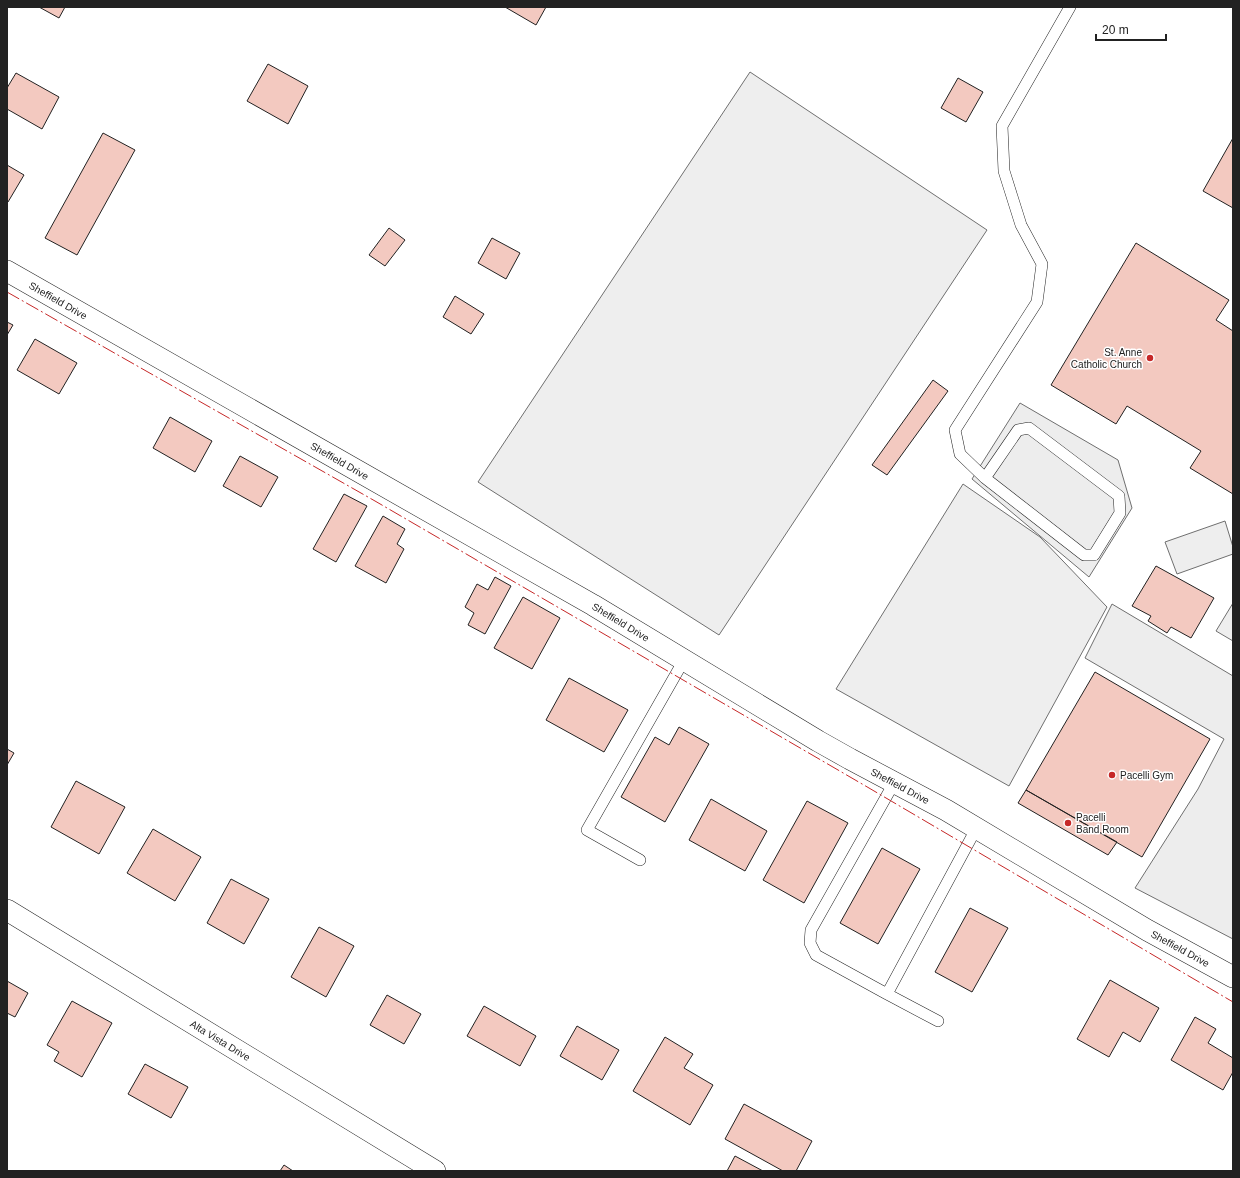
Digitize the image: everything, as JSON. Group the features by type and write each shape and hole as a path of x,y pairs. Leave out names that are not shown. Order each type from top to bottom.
{"street":[{"name":"Sheffield Drive","path":"7,271 593,605 818,741 946,810 1148,930 1233,977"},
{"name":"Alta Vista Drive","path":"7,910 435,1171"}],"lane":[{"path":"985,478 1018,430 1028,428 1119,496 1120,513 1094,555 1084,555 985,478 960,454 955,430 1037,302 1042,264 1021,225 1004,171 1002,126 1070,7"},
{"path":"640,860 587,830 684,660"},
{"path":"894,783 811,930 810,943 816,954 938,1021"},
{"path":"887,994 976,829"}],"shaded area":[{"path":"750,72 987,230 719,635 478,482"},
{"path":"1020,403 1118,460 1132,508 1089,577 972,479"},
{"path":"963,484 1040,537 1107,607 1009,786 836,689"},
{"path":"1225,521 1233,547 1233,554 1177,574 1165,542"},
{"path":"1233,603 1233,641 1216,631"},
{"path":"1112,604 1233,676 1233,939 1135,888 1198,789 1224,739 1085,658"}],"building":[{"path":"39,7 65,7 59,18"},
{"path":"505,7 546,7 536,25"},
{"path":"268,64 308,86 288,124 247,101"},
{"path":"16,73 59,97 42,129 7,109 7,88"},
{"path":"958,78 983,92 966,122 941,108"},
{"path":"103,133 135,150 77,255 45,238"},
{"path":"1233,138 1233,208 1203,191"},
{"path":"7,165 24,175 8,202 7,201"},
{"path":"389,228 405,240 385,266 369,255"},
{"path":"492,238 520,253 506,279 478,263"},
{"name":"St. Anne Catholic Church","path":"1136,243 1229,300 1216,320 1233,331 1233,494 1190,468 1201,451 1127,406 1116,424 1051,385"},
{"path":"455,296 484,314 471,334 443,317"},
{"path":"7,322 13,325 7,335"},
{"path":"35,339 77,363 59,394 17,370"},
{"path":"933,380 948,391 887,475 872,465"},
{"path":"170,417 212,441 195,472 153,448"},
{"path":"240,456 278,477 261,507 223,486"},
{"path":"344,494 367,506 336,562 313,549"},
{"path":"383,516 405,529 397,544 404,549 386,583 355,566"},
{"path":"1156,566 1214,598 1191,638 1171,627 1167,633 1148,621 1151,616 1132,606"},
{"path":"495,577 511,586 485,634 468,625 474,613 465,607 477,584 488,590"},
{"path":"523,597 560,618 532,669 494,648"},
{"name":"Pacelli Gym","path":"1095,672 1210,739 1142,857 1026,790"},
{"path":"569,678 628,710 604,752 546,720"},
{"path":"679,727 709,744 665,822 621,797 655,737 669,745"},
{"path":"7,749 14,753 7,765"},
{"path":"76,781 125,807 99,854 51,827"},
{"name":"Pacelli Band Room","path":"1026,790 1117,842 1108,855 1018,803"},
{"path":"711,799 767,831 745,871 689,840"},
{"path":"807,801 848,823 804,903 763,880"},
{"path":"153,829 201,857 175,901 127,873"},
{"path":"882,848 920,869 878,944 840,923"},
{"path":"231,879 269,899 244,944 207,923"},
{"path":"970,908 1008,928 972,992 935,972"},
{"path":"319,927 354,946 326,997 291,977"},
{"path":"1110,980 1159,1008 1140,1042 1123,1032 1109,1057 1077,1039"},
{"path":"7,981 28,993 15,1017 7,1013"},
{"path":"387,995 421,1014 404,1044 370,1025"},
{"path":"72,1001 112,1023 82,1077 54,1061 59,1052 47,1045"},
{"path":"484,1006 536,1036 520,1066 467,1036"},
{"path":"1195,1017 1216,1029 1208,1043 1233,1058 1233,1072 1223,1090 1171,1060"},
{"path":"577,1026 619,1050 602,1080 560,1056"},
{"path":"665,1037 693,1054 684,1068 713,1085 690,1125 633,1091"},
{"path":"145,1064 188,1087 171,1118 128,1094"},
{"path":"744,1104 812,1141 796,1171 783,1171 725,1139"},
{"path":"735,1156 763,1171 727,1171"},
{"path":"284,1165 293,1171 280,1171"}],"power":[{"path":"7,292 375,501 869,788 1233,1002"}],"place":[{"name":"St. Anne Catholic Church","path":"1150,358"},
{"name":"Pacelli Gym","path":"1112,775"},
{"name":"Pacelli Band Room","path":"1068,823"}]}
